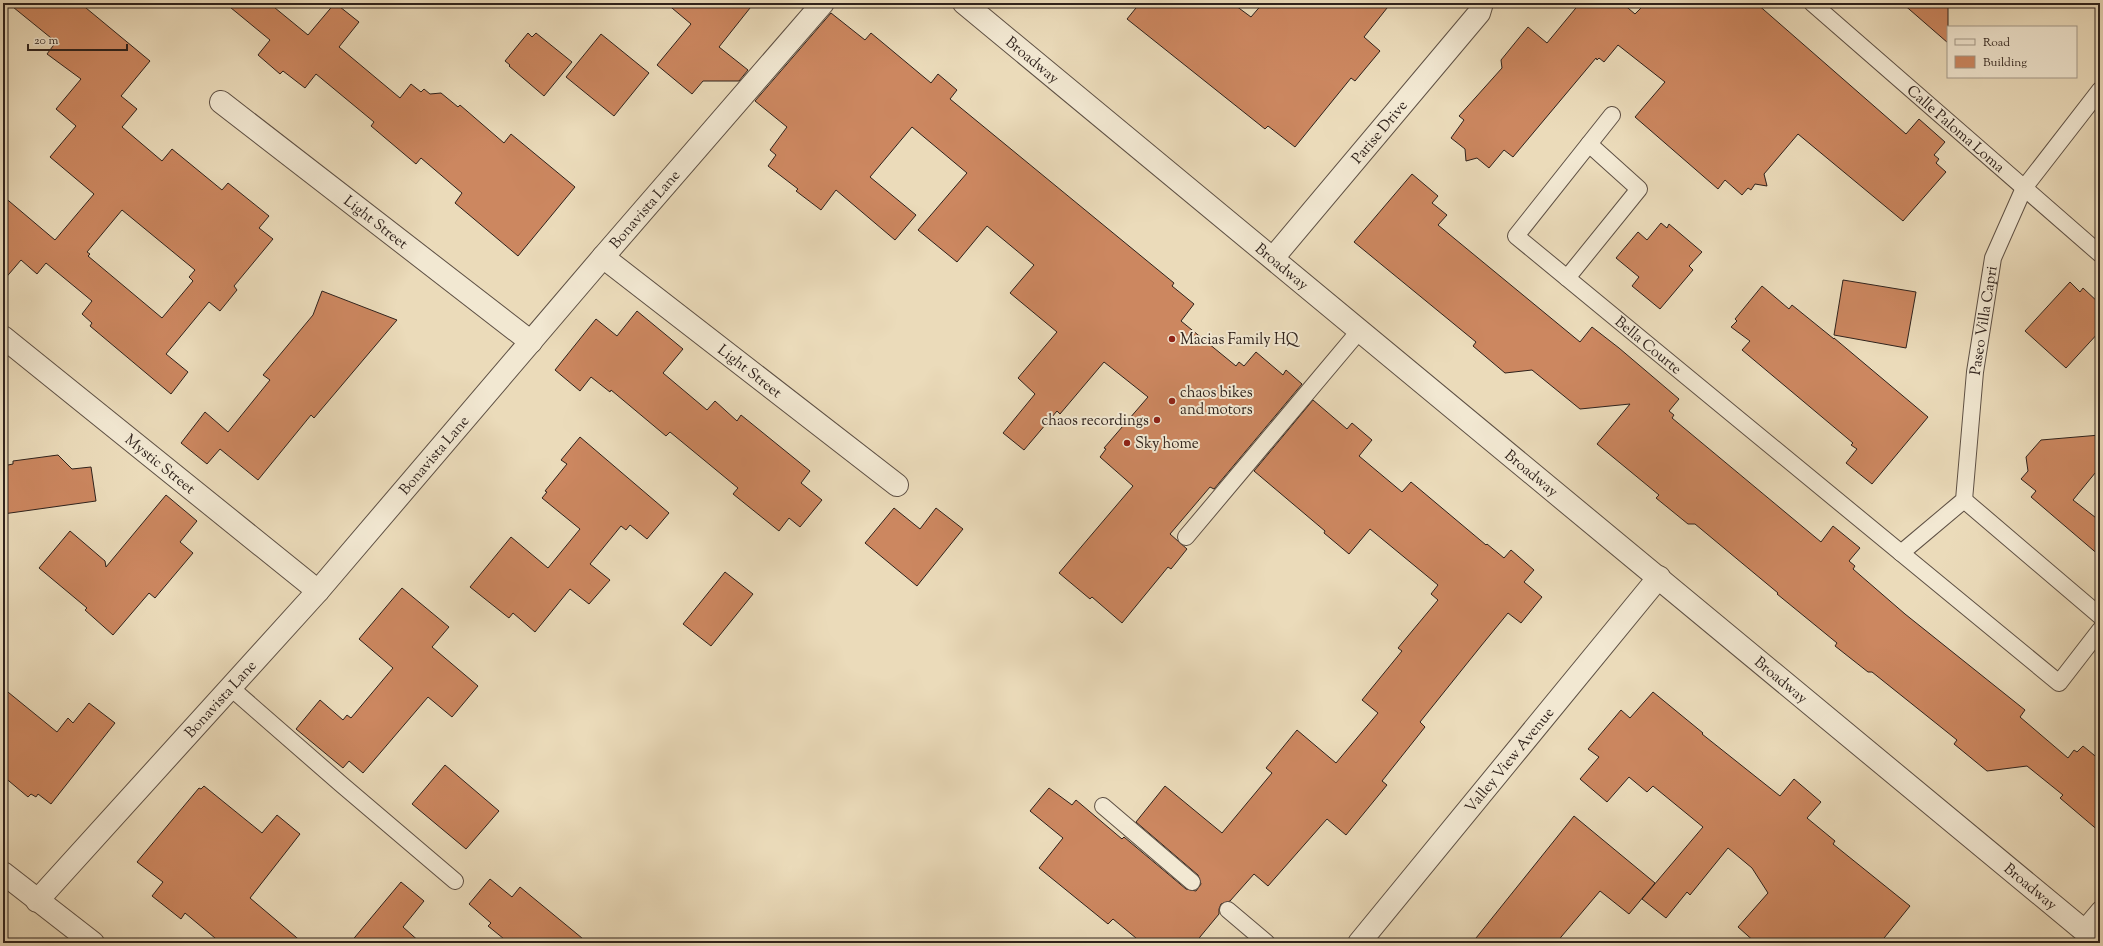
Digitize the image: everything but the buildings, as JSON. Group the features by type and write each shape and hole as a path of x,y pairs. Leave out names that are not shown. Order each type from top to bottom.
{"street":[{"name":"Bonavista Lane","path":"37,901 318,591 603,257 823,3"},
{"name":"Broadway","path":"964,3 1659,577 2099,943"},
{"name":"Parise Drive","path":"1273,258 1479,13 1482,3"},
{"name":"Light Street","path":"221,102 531,342"},
{"name":"Light Street","path":"603,257 897,485"},
{"name":"Mystic Street","path":"3,337 318,591"},
{"name":"Valley View Avenue","path":"1359,943 1659,577"},
{"path":"3,873 37,901 93,943"}],"lane":[{"name":"Calle Paloma Loma","path":"1812,3 2100,254"},
{"name":"Paseo Villa Capri","path":"1964,500 1975,372 1993,258 2024,188 2100,90"},
{"name":"Bella Courte","path":"1612,115 1516,236 2059,683 2100,630"},
{"path":"1567,278 1639,189 1589,144"},
{"path":"1186,537 1360,330"},
{"path":"1901,553 1964,500 2100,616"},
{"path":"231,688 455,881"},
{"path":"1103,806 1192,882"},
{"path":"2083,929 2100,908"},
{"path":"1228,910 1267,943"}],"place":[{"name":"Macias Family HQ","path":"1172,339"},
{"name":"chaos bikes and motors","path":"1172,401"},
{"name":"chaos recordings","path":"1157,420"},
{"name":"Sky home","path":"1127,443"}]}
